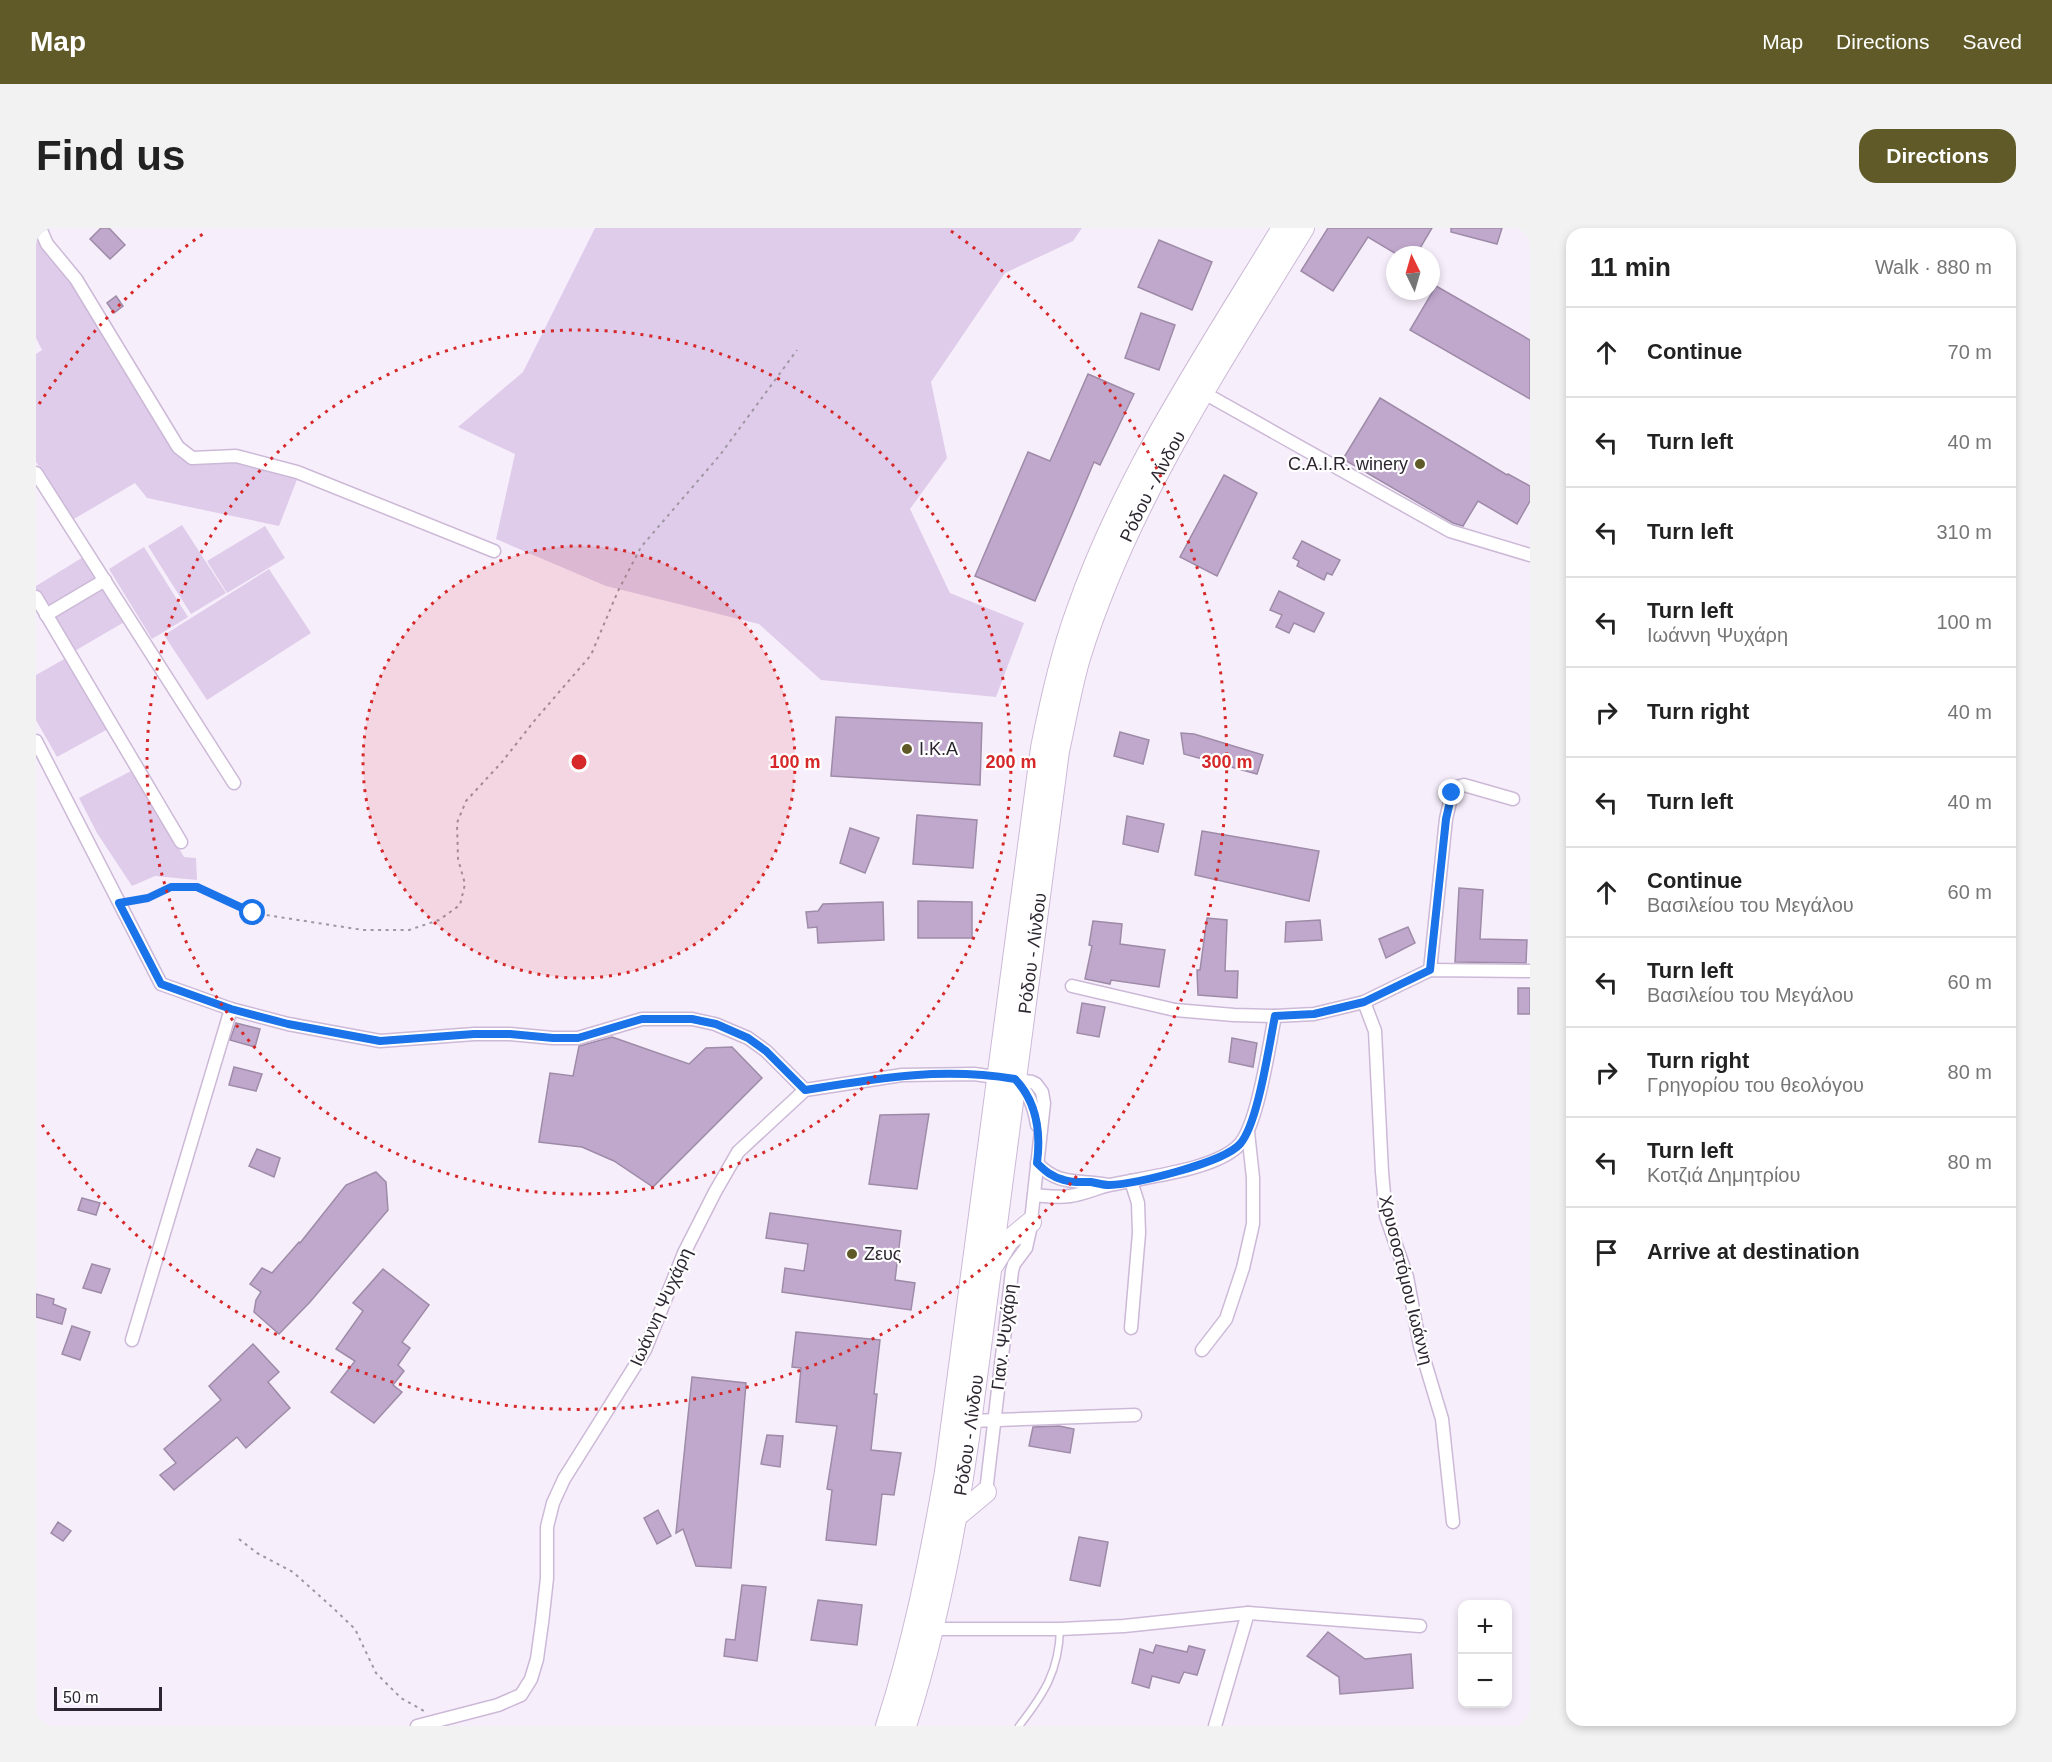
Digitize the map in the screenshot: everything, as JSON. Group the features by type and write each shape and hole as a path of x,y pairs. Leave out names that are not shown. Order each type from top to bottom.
{"main road":[{"name":"Ρόδου - Λίνδου","path":"906,1726 952,1544 971,1421 990,1271 1006,1078 1041,748 1054,684 1076,611 1100,550 1130,487 1160,429 1282,228"},
{"name":"Ρόδου - Λίνδου","path":"886,1726 904,1668 933,1542 1059,751 1080,658 1105,588 1132,527 1182,428 1304,228"},
{"path":"990,1271 1008,1241 1031,1222"},
{"path":"956,1517 986,1492"}],"street":[{"path":"40,228 47,244 76,279 178,447 192,458 236,456 297,472 495,551"},
{"path":"1204,393 1450,531 1530,555"},
{"path":"36,473 234,783"},
{"path":"46,615 105,580"},
{"path":"36,597 180,842"},
{"path":"36,741 161,984 231,1009 288,1024 380,1041 474,1034 578,1038 642,1019 692,1019 716,1024 748,1038 766,1051 805,1090 902,1075 967,1074 1006,1078"},
{"path":"1430,970 1446,819 1452,793 1457,787 1464,785 1513,799"},
{"path":"1072,986 1175,1010 1234,1016 1275,1016 1314,1014 1364,1002 1430,970 1530,971"},
{"name":"Χρυσοστόμου Ιωάννη","path":"1364,1002 1376,1030 1386,1216 1407,1277 1420,1346 1442,1419 1454,1522"},
{"path":"132,1340 231,1009"},
{"path":"1034,1196 1072,1196 1096,1191 1108,1185 1170,1173 1228,1154 1240,1144 1248,1132 1257,1102 1275,1016"},
{"name":"Γιαν. Ψυχάρη","path":"986,1492 1012,1271 1014,1264 1026,1248 1040,1144 1031,1101 1024,1088 1006,1078"},
{"name":"Ιωάννη Ψυχάρη","path":"417,1726 498,1705 521,1695 531,1679 537,1659 542,1623 547,1578 547,1527 553,1503 570,1470 645,1350 684,1253 738,1152 805,1090"},
{"path":"1202,1350 1226,1318 1243,1268 1253,1224 1253,1179 1248,1132"},
{"path":"1037,1163 1050,1175 1066,1181 1108,1185"},
{"path":"1131,1181 1138,1203 1139,1233 1131,1328"},
{"path":"971,1421 994,1422 1135,1415"},
{"path":"932,1629 1060,1629 1124,1626 1248,1613 1420,1626"},
{"path":"1215,1726 1248,1613"}],"lane":[{"path":"1019,1726 1040,1700 1049,1683 1060,1646 1060,1629"}],"path":[{"path":"119,903 148,898 171,887 197,887 253,913 363,930 409,930 439,920 460,905 465,884 458,859 457,823 466,801 502,762 591,655 618,591 641,547 720,455 797,350"},
{"path":"239,1539 257,1553 302,1579 355,1629 376,1672 401,1698 440,1720"}],"shaded area":[{"path":"595,228 1082,228 1073,241 1005,273 931,382 947,458 910,509 950,593 1024,623 996,697 821,680 759,624 606,586 496,539 515,454 458,427 523,372"},
{"path":"36,231 45,252 84,300 193,463 234,460 298,477 279,526 147,498 135,483 74,519 36,462 36,354 42,350 36,338"},
{"path":"182,525 226,593 191,614 148,546"},
{"path":"265,526 285,558 227,593 207,561"},
{"path":"144,547 188,617 152,639 109,569"},
{"path":"85,556 126,621 73,652 36,590 36,586"},
{"path":"269,569 311,633 207,700 164,635"},
{"path":"66,658 108,729 57,757 36,720 36,675"},
{"path":"133,770 184,857 196,858 197,880 155,876 132,886 97,833 79,798"}],"building":[{"path":"101,228 109,228 125,245 110,259 90,239"},
{"path":"1328,228 1432,228 1421,246 1386,248 1368,237 1333,291 1301,271"},
{"path":"1451,228 1502,228 1497,244 1451,232"},
{"path":"1159,240 1212,262 1192,310 1138,287"},
{"path":"1440,288 1530,340 1530,399 1410,330 1428,300 1440,300"},
{"path":"116,296 123,306 114,313 107,303"},
{"path":"1141,313 1175,325 1159,370 1125,358"},
{"path":"1088,374 1134,394 1100,465 1094,462 1035,601 975,576 1028,452 1050,461"},
{"name":"C.A.I.R. winery","path":"1380,398 1507,475 1530,486 1530,501 1517,524 1478,501 1463,526 1453,523 1343,459"},
{"path":"1224,475 1257,493 1217,576 1180,557"},
{"path":"1302,541 1340,560 1332,575 1327,573 1324,580 1297,566 1299,561 1293,558"},
{"path":"1279,591 1324,613 1314,632 1294,623 1289,633 1276,627 1282,615 1270,610"},
{"name":"Ι.Κ.Α","path":"836,717 982,723 980,785 831,776"},
{"path":"1120,732 1149,740 1143,764 1114,756"},
{"path":"1181,733 1194,734 1263,755 1257,774 1184,754"},
{"path":"917,815 977,820 973,868 913,864"},
{"path":"1127,816 1164,824 1158,852 1123,844"},
{"path":"850,828 879,838 865,873 840,863"},
{"path":"1202,831 1319,851 1309,901 1195,875"},
{"path":"1459,888 1483,890 1480,939 1527,940 1526,963 1455,962"},
{"path":"918,901 972,902 972,938 918,938"},
{"path":"883,902 884,940 818,943 817,927 808,928 806,912 818,911 823,904"},
{"path":"1207,918 1227,920 1225,971 1238,971 1237,998 1198,995 1197,970 1200,970"},
{"path":"1320,920 1322,940 1285,942 1286,922"},
{"path":"1093,921 1122,924 1120,944 1165,950 1159,987 1111,980 1110,984 1085,979 1092,946 1089,945"},
{"path":"1408,927 1415,943 1386,958 1379,939"},
{"path":"1518,988 1530,988 1530,1014 1518,1014"},
{"path":"1082,1003 1105,1007 1099,1037 1077,1033"},
{"path":"236,1023 260,1029 255,1047 230,1040"},
{"path":"612,1037 689,1064 706,1048 732,1047 762,1078 653,1187 614,1161 582,1147 539,1142 550,1073 573,1076 579,1046"},
{"path":"1232,1038 1257,1043 1253,1067 1229,1062"},
{"path":"234,1067 262,1074 256,1091 229,1085"},
{"path":"929,1114 917,1189 869,1184 880,1115"},
{"path":"257,1149 280,1158 274,1177 249,1166"},
{"path":"376,1172 386,1182 388,1210 310,1302 279,1334 254,1312 256,1300 261,1292 250,1284 262,1268 272,1273 300,1243 346,1185"},
{"path":"82,1198 100,1203 96,1215 78,1210"},
{"name":"Ζευς","path":"770,1213 901,1231 895,1280 915,1283 911,1310 782,1292 785,1268 804,1271 808,1244 766,1238"},
{"path":"92,1264 110,1269 101,1293 83,1288"},
{"path":"383,1269 429,1305 402,1342 410,1348 398,1365 404,1371 393,1385 402,1392 374,1423 331,1392 355,1361 336,1349 363,1311 353,1303"},
{"path":"36,1294 54,1299 53,1304 66,1309 62,1324 36,1317"},
{"path":"72,1326 90,1332 80,1360 62,1354"},
{"path":"796,1332 880,1340 871,1450 901,1453 894,1495 882,1494 876,1545 826,1540 832,1490 827,1489 837,1426 796,1422 801,1368 792,1367"},
{"path":"253,1344 279,1372 268,1382 290,1408 246,1448 237,1437 174,1490 160,1475 176,1463 164,1449 221,1400 209,1386"},
{"path":"692,1377 746,1383 731,1568 696,1566 683,1529 676,1533"},
{"path":"1059,1426 1074,1429 1070,1453 1029,1446 1033,1427"},
{"path":"767,1435 783,1436 780,1467 761,1464"},
{"path":"658,1510 671,1536 657,1544 644,1518"},
{"path":"58,1522 71,1531 63,1541 51,1533"},
{"path":"1079,1537 1108,1542 1100,1586 1070,1580"},
{"path":"742,1585 766,1587 757,1661 724,1656 726,1639 735,1640"},
{"path":"818,1600 862,1605 857,1645 811,1640"},
{"path":"1328,1632 1365,1659 1411,1654 1413,1688 1340,1694 1339,1677 1307,1656"},
{"path":"1156,1645 1187,1652 1189,1646 1205,1650 1197,1675 1184,1672 1179,1683 1152,1676 1149,1688 1132,1683 1140,1649 1153,1653"}],"place":[{"name":"C.A.I.R. winery","path":"1420,464"},
{"name":"Ι.Κ.Α","path":"907,749"},
{"name":"Ζευς","path":"852,1254"}],"route":[{"path":"253,913 197,887 171,887 148,898 119,903 161,984 231,1009 288,1024 380,1041 474,1034 578,1038 642,1019 692,1019 716,1024 748,1038 766,1051 805,1090 902,1075 974,1074 1015,1079 1029,1095 1034,1108 1040,1144 1037,1163 1050,1175 1066,1181 1108,1185 1170,1173 1209,1162 1228,1154 1240,1144 1248,1132 1257,1102 1275,1016 1314,1014 1364,1002 1430,970 1446,819 1452,793"}]}
